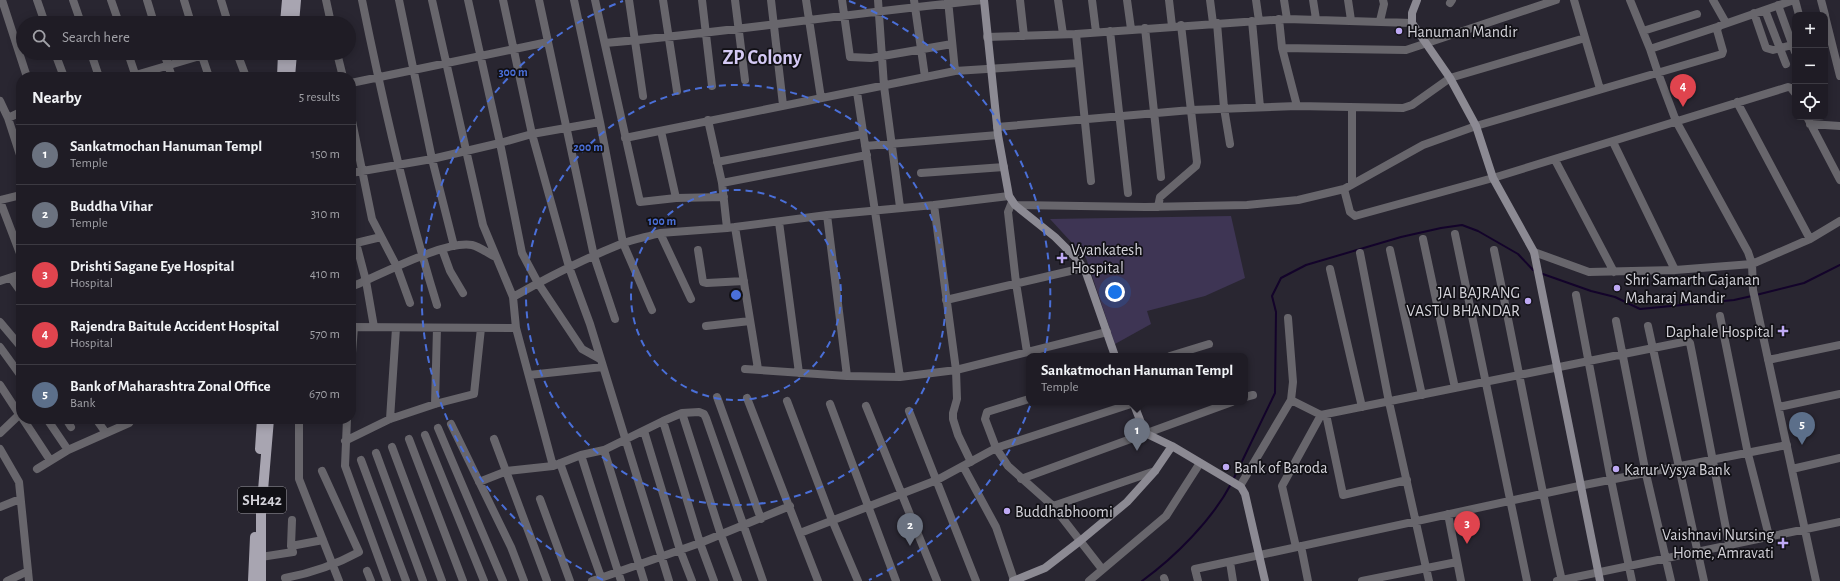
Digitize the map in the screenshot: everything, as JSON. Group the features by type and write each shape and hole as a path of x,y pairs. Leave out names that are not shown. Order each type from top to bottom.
{"main road":[{"path":"285,16 286,0"},
{"path":"295,16 296,0"},
{"path":"282,72 283,60"},
{"path":"290,72 291,60"},
{"name":"SH242","path":"253,581 262,424"},
{"name":"SH242","path":"261,581 261,514 269,424"}],"street":[{"path":"2,0 16,43"},
{"path":"37,0 43,16"},
{"path":"73,0 79,16"},
{"path":"111,0 117,16"},
{"path":"147,0 152,16"},
{"path":"184,0 189,16"},
{"path":"220,0 226,16"},
{"path":"326,0 329,16"},
{"path":"362,0 378,77 399,164 422,256 437,305"},
{"path":"399,0 432,159 454,246"},
{"path":"432,0 483,225 513,297 516,328 529,375 556,465 597,580 639,563 661,557 721,535 790,506"},
{"path":"468,0 500,143 522,253 538,282 582,349 600,359"},
{"path":"503,0 532,134 569,267 626,440 669,581"},
{"path":"539,0 568,128 594,256 615,319"},
{"path":"574,0 600,122 623,243 652,310"},
{"path":"595,0 640,202 676,198 724,197"},
{"path":"629,0 643,96"},
{"path":"663,0 677,91"},
{"path":"702,0 704,34 712,86"},
{"path":"735,0 745,80"},
{"path":"771,0 783,105"},
{"path":"806,0 821,98"},
{"path":"842,0 850,57 871,58 952,44"},
{"path":"878,0 884,86 900,207"},
{"path":"605,43 704,34 774,24 880,12 914,3 984,0 998,131 1012,201 1008,212 1026,352"},
{"path":"1020,0 1024,36"},
{"path":"1058,0 1064,34"},
{"path":"1092,0 1096,32"},
{"path":"1127,0 1131,29"},
{"path":"1158,207 1160,197 1196,166 1197,158 1191,110 1176,26 1169,0"},
{"path":"1210,0 1215,23 1224,108 1230,144"},
{"path":"1256,0 1255,21 1260,107"},
{"path":"1284,0 1282,48 1297,106"},
{"path":"1313,0 1316,19"},
{"path":"1348,0 1351,20"},
{"path":"1380,21 1383,0"},
{"path":"1417,0 1412,13 1412,23 1450,78 1476,126 1493,178 1534,252 1579,486 1600,581"},
{"path":"1282,48 1406,50 1556,0"},
{"path":"1574,0 1600,89"},
{"path":"1713,0 1726,23"},
{"path":"1650,49 1794,0 1798,12"},
{"path":"1821,0 1824,12"},
{"path":"1633,1 1676,121 1748,252 1752,264 1753,290 1757,310 1806,529 1816,581"},
{"path":"948,2 955,71"},
{"path":"914,3 925,77"},
{"path":"1778,5 1792,43"},
{"path":"1765,10 1786,64"},
{"path":"1754,13 1766,48 1769,50 1792,48"},
{"path":"1643,31 1697,14"},
{"path":"987,37 1076,34 1283,19 1412,23"},
{"path":"513,297 538,282 623,243 660,233 731,228 827,215 934,205 1012,201 1158,207 1247,205 1298,200 1344,189 1422,145 1476,126 1722,54 1717,27"},
{"path":"1145,28 1161,177"},
{"path":"1828,28 1840,76"},
{"path":"1110,31 1118,116 1128,193"},
{"path":"1076,34 1090,181"},
{"path":"865,146 998,131 1084,119 1191,110 1297,106 1352,108 1407,107 1450,78 1585,38"},
{"path":"356,82 548,42"},
{"path":"21,60 25,72"},
{"path":"58,60 62,72"},
{"path":"93,60 97,72"},
{"path":"130,60 133,72"},
{"path":"166,60 170,72"},
{"path":"148,72 186,60"},
{"path":"205,60 208,72"},
{"path":"240,60 244,72"},
{"path":"338,60 341,72"},
{"path":"625,138 955,71 1079,63"},
{"path":"1344,189 1350,212 1355,216 1555,160 1788,87 1792,89"},
{"path":"857,92 900,377"},
{"path":"0,101 8,118 16,143"},
{"path":"1737,102 1810,239"},
{"path":"1352,108 1352,184"},
{"path":"8,118 16,114"},
{"path":"708,120 716,162 744,281 758,370"},
{"path":"1808,121 1840,126"},
{"path":"1808,121 1840,180"},
{"path":"356,172 432,159 532,134 600,122"},
{"path":"661,131 676,198"},
{"path":"716,162 863,134"},
{"path":"356,139 372,219 398,267 410,303"},
{"path":"1612,142 1675,270"},
{"path":"722,183 866,155"},
{"path":"1555,160 1614,272"},
{"path":"921,173 1004,166"},
{"path":"16,196 0,200 16,243"},
{"path":"1012,201 1055,237 1077,259 1083,268 1114,353"},
{"path":"934,205 956,370 957,399 953,419 958,435 971,462"},
{"path":"827,215 847,376"},
{"path":"1534,252 1589,272 1675,270 1752,264 1810,239 1840,221"},
{"path":"779,222 799,373"},
{"path":"660,233 690,299"},
{"path":"1455,234 1527,581"},
{"path":"374,327 366,282 356,243 381,237"},
{"path":"1423,239 1455,388"},
{"path":"356,285 422,256 454,246 472,245 496,257"},
{"path":"442,249 450,271 463,293"},
{"path":"698,250 703,282 707,284 744,281"},
{"path":"1390,250 1422,395"},
{"path":"1494,250 1560,581 1729,544 1840,522"},
{"path":"1360,253 1389,402 1429,581"},
{"path":"946,300 1083,268"},
{"path":"1330,269 1362,407"},
{"path":"0,282 16,276"},
{"path":"10,278 16,286"},
{"path":"1576,295 1611,480 1632,581"},
{"path":"1720,316 1748,454 1769,536"},
{"path":"1237,485 1291,400 1293,382 1288,318"},
{"path":"706,326 750,321"},
{"path":"1616,321 1646,474 1671,581"},
{"path":"0,322 16,341"},
{"path":"1648,326 1704,581"},
{"path":"356,327 516,328"},
{"path":"390,419 396,328"},
{"path":"435,404 437,328"},
{"path":"345,441 390,419 435,404 474,394 481,328"},
{"path":"745,369 847,376 900,377 956,370 1107,332"},
{"path":"1291,400 1323,415 1652,347 1688,341 1690,343 1729,544"},
{"path":"1180,353 1209,344"},
{"path":"1768,360 1840,345"},
{"path":"0,347 16,369"},
{"path":"529,375 603,368"},
{"path":"0,385 16,409"},
{"path":"1779,407 1840,394"},
{"path":"716,397 760,519"},
{"path":"747,398 818,581"},
{"path":"1026,400 987,412 985,418 996,448 1008,466 1053,506 1102,569"},
{"path":"787,401 832,520 858,581"},
{"path":"830,404 896,581"},
{"path":"800,533 902,495 937,480 996,448 1125,405"},
{"path":"1135,405 1145,433 1172,446 1226,478 1237,485 1245,494 1266,581"},
{"path":"1021,479 1224,405"},
{"path":"866,406 937,581"},
{"path":"909,411 976,581"},
{"path":"479,482 507,471 556,465 582,455 604,450 644,431 662,420 682,413 699,412 704,414 706,418 763,581"},
{"path":"682,413 721,535 738,581"},
{"path":"1323,415 1343,495 1407,480"},
{"path":"1308,581 1282,486 1323,415"},
{"path":"0,433 16,420"},
{"path":"662,420 700,543 714,581"},
{"path":"26,424 50,460"},
{"path":"50,424 68,450"},
{"path":"100,424 106,433"},
{"path":"37,469 68,450 122,424"},
{"path":"299,424 300,479 339,581"},
{"path":"347,424 345,466 387,581"},
{"path":"451,424 511,547 524,581"},
{"path":"438,428 503,581"},
{"path":"644,431 680,550 692,581"},
{"path":"425,435 484,581"},
{"path":"409,439 463,581"},
{"path":"494,439 547,581"},
{"path":"1198,581 1195,569 1579,486 1713,461 1787,445"},
{"path":"963,466 994,521 1014,581 1045,568 1127,502 1155,471 1172,446"},
{"path":"392,447 442,581"},
{"path":"0,449 19,482 29,581"},
{"path":"604,450 644,581"},
{"path":"376,453 423,581"},
{"path":"582,455 621,581"},
{"path":"1792,469 1840,458"},
{"path":"361,460 406,581"},
{"path":"1089,581 1166,516 1200,463"},
{"path":"1053,506 1155,471"},
{"path":"285,578 310,577 359,552 322,472"},
{"path":"0,507 20,499"},
{"path":"540,499 570,581"},
{"path":"1448,514 1461,581"},
{"path":"261,557 293,552 291,546 292,520"},
{"path":"291,546 323,540"},
{"path":"1230,562 1234,581"},
{"path":"1362,581 1457,562"},
{"path":"7,581 28,570"},
{"path":"367,571 371,581"}],"shaded area":[{"path":"1231,216 1245,278 1205,296 1147,311 1151,324 1115,344 1086,258 1050,219"}],"waterway":[{"path":"1233,480 1275,393 1276,312 1272,296 1281,278 1306,265 1401,237 1462,225 1478,231 1518,254 1533,270 1536,271"},
{"path":"1756,295 1804,283 1840,265"},
{"path":"1540,273 1591,291 1615,297 1640,309 1734,300 1752,296"},
{"path":"1142,581 1167,561 1192,537 1214,511 1231,484"}],"place":[{"name":"Hanuman Mandir","path":"1399,31"},
{"name":"Rajendra Baitule Accident Hospital","path":"1683,107"},
{"name":"Vyankatesh Hospital","path":"1062,258"},
{"name":"Shri Samarth Gajanan Maharaj Mandir","path":"1617,288"},
{"name":"JAI BAJRANG VASTU BHANDAR","path":"1528,301"},
{"name":"Daphale Hospital","path":"1783,331"},
{"name":"Bank of Maharashtra Zonal Office","path":"1802,445"},
{"name":"Sankatmochan Hanuman Templ","path":"1137,451"},
{"name":"Bank of Baroda","path":"1226,467"},
{"name":"Karur Vysya Bank","path":"1616,469"},
{"name":"Buddhabhoomi","path":"1007,511"},
{"name":"Vaishnavi Nursing Home, Amravati","path":"1783,543"},
{"name":"Drishti Sagane Eye Hospital","path":"1467,544"},
{"name":"Buddha Vihar","path":"910,546"}],"district":[{"name":"ZP Colony","path":"762,57"}]}
